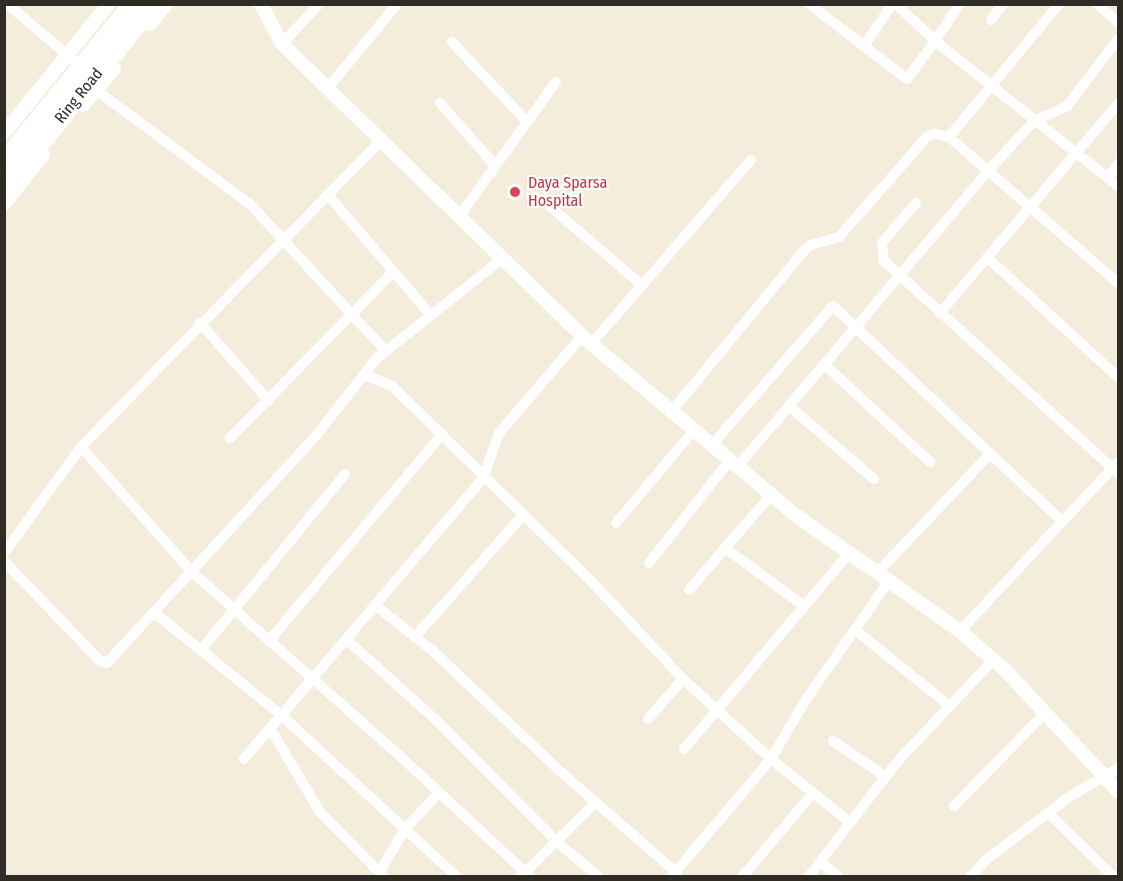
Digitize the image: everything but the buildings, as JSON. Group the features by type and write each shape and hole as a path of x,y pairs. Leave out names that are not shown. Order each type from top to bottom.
{"highway":[{"name":"Ring Road","path":"4,161 74,61 132,4"},
{"name":"Ring Road","path":"4,189 92,88 154,4"}],"street":[{"path":"4,133 74,61 110,4"},
{"path":"4,204 92,88 166,4"},
{"path":"261,4 282,44 586,340 771,495 960,631 993,660 1119,791"},
{"path":"282,44 319,4"},
{"path":"328,88 397,4"},
{"path":"809,4 907,79 960,4"},
{"path":"864,46 894,4 935,42 1119,186"},
{"path":"991,20 1003,4"},
{"path":"949,137 1059,4"},
{"path":"1097,4 1119,22"},
{"path":"15,7 74,61"},
{"path":"649,563 734,463 789,406 857,328 987,172 1034,121 1067,106 1119,39"},
{"path":"452,42 527,122"},
{"path":"460,215 556,82"},
{"path":"92,88 240,196 385,350"},
{"path":"440,103 495,165"},
{"path":"940,313 1032,210 1119,104"},
{"path":"671,412 803,252 811,245 839,237 927,137 949,137 1119,283"},
{"path":"4,553 81,447 200,323 382,140"},
{"path":"244,759 484,476 499,433 586,340 642,285 751,160"},
{"path":"1108,177 1119,164"},
{"path":"328,195 431,315"},
{"path":"916,203 880,250 884,261 940,313 1117,467 1062,521 960,631"},
{"path":"547,204 642,285"},
{"path":"4,561 100,662 112,660 333,417 385,350 503,258"},
{"path":"989,259 1119,377"},
{"path":"230,438 269,401 393,272"},
{"path":"712,445 833,306 989,456 1062,521"},
{"path":"200,323 269,401"},
{"path":"825,365 930,462"},
{"path":"365,375 392,386 524,515 683,679 771,759 851,824"},
{"path":"789,406 874,479"},
{"path":"616,523 694,430"},
{"path":"269,641 442,434"},
{"path":"81,447 192,572 439,793 525,875 595,803"},
{"path":"375,605 415,637 674,874 771,759 807,698 855,630 883,577 989,456"},
{"path":"201,650 345,474"},
{"path":"689,590 771,495"},
{"path":"415,637 524,515"},
{"path":"725,548 804,606"},
{"path":"684,749 849,553"},
{"path":"156,614 281,715 456,876"},
{"path":"855,630 950,706"},
{"path":"346,639 437,721 556,842 598,876"},
{"path":"809,876 886,777 993,660"},
{"path":"648,719 683,679"},
{"path":"954,806 1045,713"},
{"path":"270,729 320,812 381,875 405,829 439,793"},
{"path":"833,741 886,777"},
{"path":"971,876 1048,813 1103,776 1119,768"},
{"path":"743,876 813,793"},
{"path":"1048,813 1113,876"},
{"path":"820,863 838,876"}],"place":[{"name":"Daya Sparsa Hospital","path":"515,192"}]}
